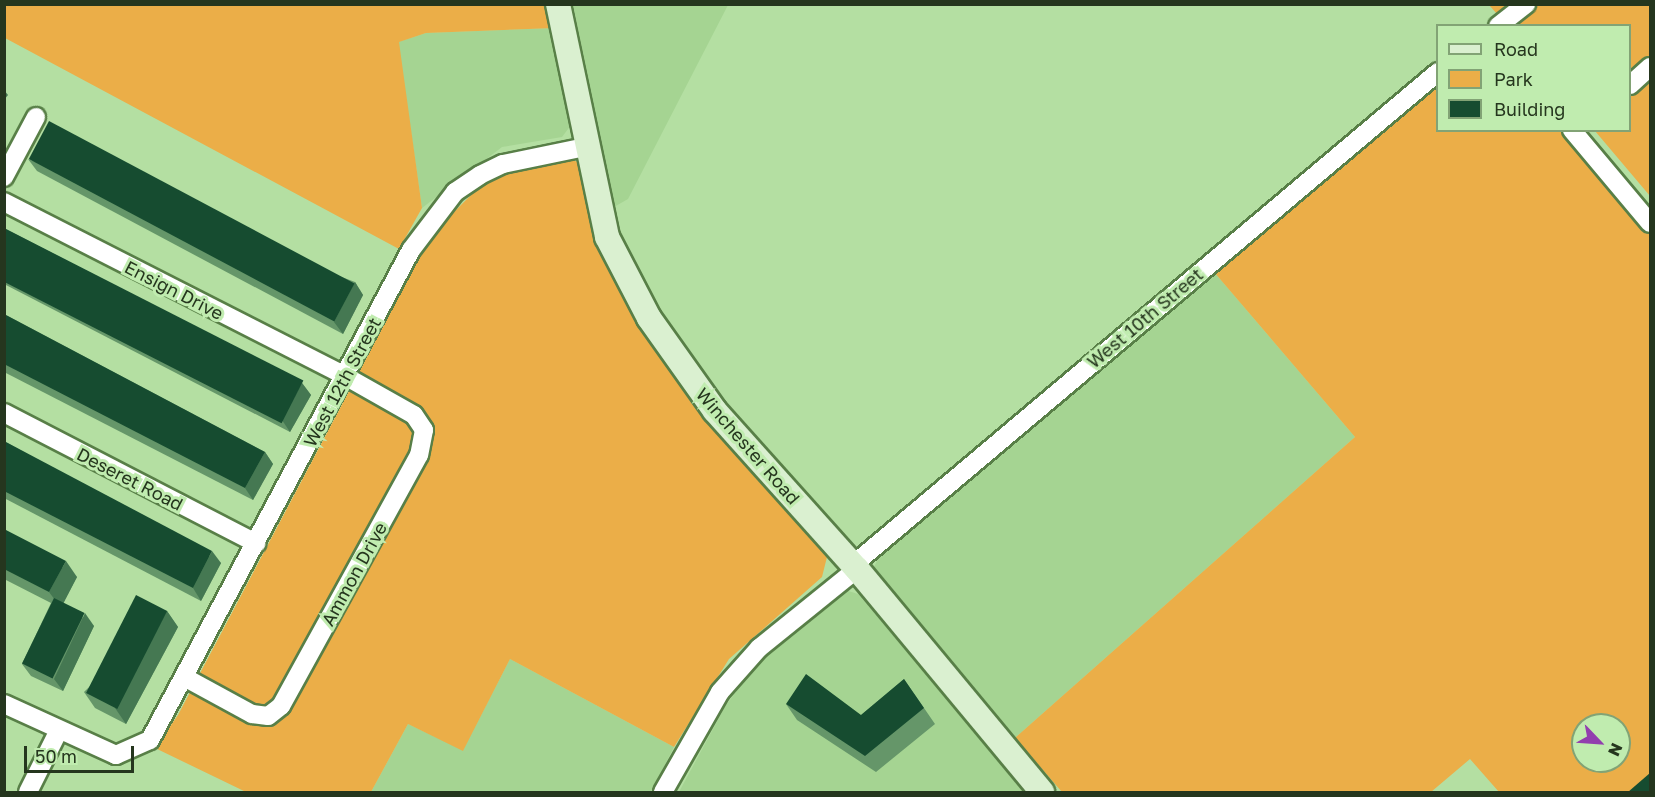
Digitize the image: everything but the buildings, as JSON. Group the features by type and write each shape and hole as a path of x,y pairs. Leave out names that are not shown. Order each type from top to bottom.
{"street":[{"name":"Winchester Road","path":"558,4 585,147 607,237 649,318 715,411 855,567 1042,792"},
{"path":"1501,24 1526,4"},
{"path":"1631,83 1650,67"},
{"name":"West 10th Street","path":"663,792 720,692 759,648 1436,73"},
{"path":"4,177 36,117"},
{"path":"1575,132 1650,223"},
{"name":"West 12th Street","path":"4,704 104,752 128,754 150,740 186,678 411,250 455,192 503,164 585,147"},
{"name":"Ensign Drive","path":"4,202 345,376"},
{"name":"Ammon Drive","path":"186,678 252,714 268,716 281,706 419,455 424,429 414,415 345,376"},
{"name":"Deseret Road","path":"4,413 256,543"},
{"path":"28,792 59,730"}],"shaded area":[{"path":"573,5 728,5 628,199 614,207"},
{"path":"555,28 571,125 562,137 502,147 422,208 398,42 426,33"},
{"path":"1214,272 1355,437 1015,738 875,578 874,567 879,557"},
{"path":"845,590 858,594 1026,792 679,792 726,705 757,664"},
{"path":"510,659 674,747 651,792 371,792 408,724 463,750"}],"green space":[{"path":"550,4 555,28 426,33 399,42 422,208 399,249 5,38 4,5"},
{"path":"1489,5 1650,5 1650,196 1596,132 1631,132 1631,24 1506,24"},
{"path":"1436,84 1436,132 1563,132 1650,235 1650,792 1499,792 1470,759 1431,792 1062,792 1015,738 1355,437 1214,272"},
{"path":"566,158 578,162 615,275 828,553 822,577 729,659 674,747 510,659 463,751 408,724 371,792 246,792 155,748 178,715 432,234 482,184 507,171"}]}
